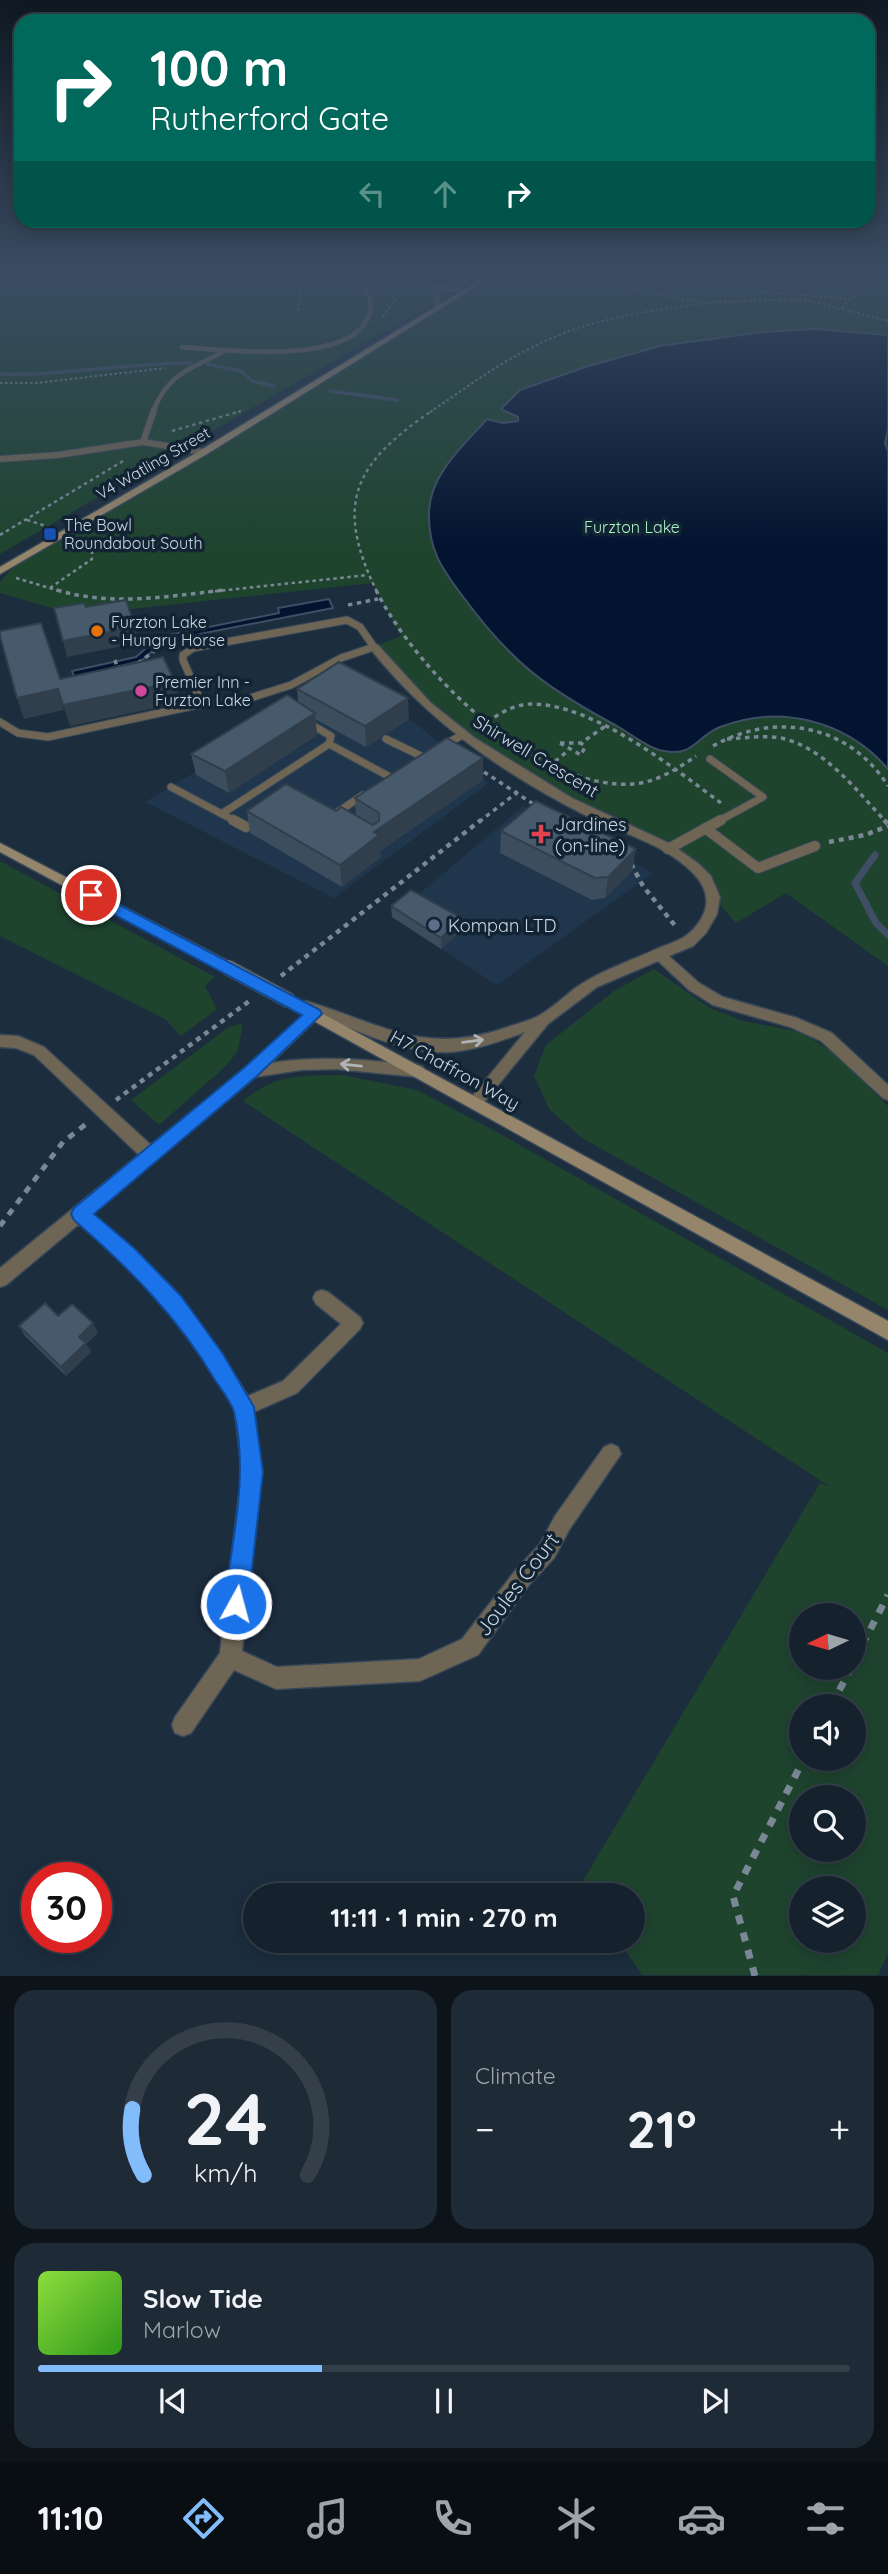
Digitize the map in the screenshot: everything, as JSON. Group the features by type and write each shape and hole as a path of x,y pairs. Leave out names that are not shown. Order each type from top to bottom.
{"street":[{"name":"V4 Watling Street","path":"0,571 56,533 204,452 349,363"},
{"name":"Shirwell Crescent","path":"374,647 433,711 463,735 587,811 668,849 694,865 708,881 713,897 712,914 700,932 688,943 592,983 543,1020 475,1103"},
{"name":"H7 Chaffron Way","path":"0,847 314,1014 888,1331"},
{"path":"659,954 681,977 717,1000 814,1030 844,1049 870,1079 888,1094"},
{"name":"Shirwell Crescent","path":"290,1001 396,1038 439,1046 488,1039 543,1020"},
{"path":"0,1279 251,1072 314,1014"},
{"path":"0,1041 18,1042 39,1051 150,1155"},
{"path":"251,1072 301,1064 336,1063 419,1072"},
{"path":"80,1214 127,1254 173,1303 216,1361 244,1407 252,1472 230,1657 183,1724"},
{"path":"244,1407 290,1387 354,1323 322,1298"},
{"name":"Joules Court","path":"230,1657 276,1678 419,1670 470,1647 522,1578 547,1551 562,1523 611,1454"}],"lane":[{"path":"144,442 164,387 199,363"},
{"path":"0,459 71,453 144,442 204,452"},
{"path":"0,722 18,733 48,737 202,704 247,699 291,685 341,658 374,647 356,622 347,620 193,649 183,655 183,660 202,704"},
{"path":"223,813 329,744 331,736 296,715"},
{"path":"411,763 463,735"},
{"path":"386,739 421,756"},
{"path":"329,744 390,777"},
{"path":"668,849 763,797 710,760"},
{"path":"379,784 401,770"},
{"path":"274,780 286,787"},
{"path":"171,787 246,827"},
{"path":"335,814 368,792"},
{"path":"323,807 345,820"},
{"path":"705,828 758,868 815,846"}],"path":[{"path":"504,363 489,371 384,447 372,461 357,491 353,515 368,575 383,606 415,652 452,691 487,722 550,765 571,775 632,784 647,782 676,770 700,753"},
{"path":"27,520 86,547 93,555 82,567 49,588"},
{"path":"12,577 100,600 139,600 368,575"},
{"path":"115,660 117,667"},
{"path":"487,722 513,707 533,704 572,712 605,726 676,770 733,812"},
{"path":"581,743 605,726"},
{"path":"709,748 744,730 765,726 817,733 844,743 858,752 888,786"},
{"path":"726,739 774,738 807,750 864,798 888,825 865,835 815,846"},
{"path":"560,743 581,743 585,747 581,755 560,743"},
{"path":"550,765 569,750"},
{"path":"866,1638 888,1595"},
{"path":"755,1976 733,1896 798,1771"}],"shaded area":[{"name":"Furzton Lake","path":"599,363 888,363 888,429 885,443 888,451 888,769 871,752 832,728 788,717 742,720 712,731 695,745 682,751 658,749 550,686 515,657 481,621 449,578 434,548 429,512 435,485 450,461 487,419 503,423 518,421 518,417 501,409 520,390"},
{"path":"329,599 333,608 164,641 141,661 112,668 117,683 82,696 72,671 136,657 159,637 279,613 278,608"},
{"path":"356,675 489,783 334,898 145,802"},
{"path":"523,806 653,873 497,985 392,917"}],"green space":[{"path":"0,363 330,363 0,554"},
{"name":"Furzton Lake","path":"345,363 888,363 888,966 786,893 736,923 713,897 694,865 587,811 463,735 374,647 401,636 372,583 76,615 0,593 0,582 21,558"},
{"path":"0,861 215,977 205,986 217,1009 181,1036 165,1019 0,936"},
{"path":"654,969 710,1008 743,1021 801,1032 834,1053 888,1106 888,1310 582,1138 550,1110 534,1076 546,1045 614,991"},
{"path":"243,1023 238,1051 226,1066 159,1125 131,1100 229,1027"},
{"path":"342,1075 417,1090 495,1131 888,1353 888,1953 878,1975 642,1975 627,1953 645,1953 645,1883 582,1883 820,1483 830,1487 243,1101 267,1085 301,1076"}],"building":[{"path":"126,600 133,621 124,629 63,641 54,608 84,603 86,607"},
{"path":"41,623 60,679 163,657 175,682 63,705 58,689 17,698 0,631"},
{"path":"339,662 408,698 365,726 297,689"},
{"path":"287,695 315,713 225,771 191,754"},
{"path":"447,738 483,758 374,832 379,835 340,865 247,811 286,784 336,811 341,807 373,825 379,821 379,813 355,798"},
{"path":"536,801 636,849 608,877 595,878 501,831"},
{"path":"411,890 462,918 441,938 391,906"},
{"path":"45,1303 58,1316 72,1304 93,1323 79,1337 86,1343 61,1367 19,1326"}],"waterway":[{"path":"0,374 186,363"},
{"path":"207,364 241,371 252,381 274,386"},
{"path":"330,391 397,400"},
{"path":"875,855 855,883 876,923 888,935"}],"place":[{"name":"The Bowl Roundabout South","path":"50,534"},
{"name":"Furzton Lake - Hungry Horse","path":"97,631"},
{"name":"Premier Inn - Furzton Lake","path":"141,691"},
{"name":"Jardines (on-line)","path":"541,834"},
{"name":"Kompan LTD","path":"434,925"}],"route":[{"path":"91,895 314,1014 251,1072 80,1214 127,1254 173,1303 216,1361 244,1407 252,1472 236,1604"}]}
